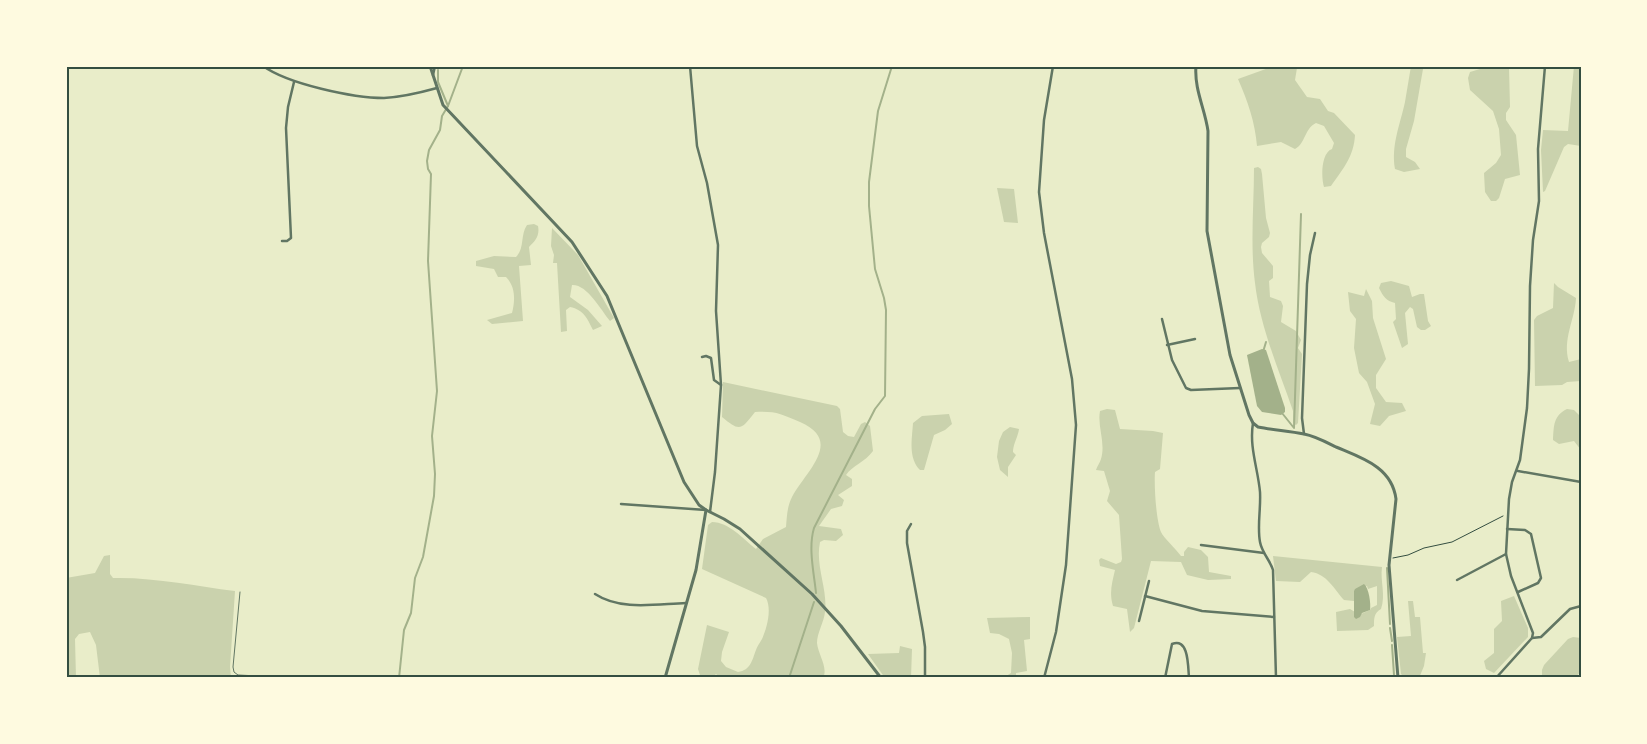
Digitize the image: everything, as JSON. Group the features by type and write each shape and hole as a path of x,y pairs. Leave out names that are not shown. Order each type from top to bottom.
{"street":[{"path":"263,66 294,82 361,97 399,97 437,88"},
{"path":"430,66 443,105 572,242 608,296 684,482 699,505 740,529 812,594 841,626 880,678"},
{"path":"433,76 435,66"},
{"path":"665,678 696,570 708,511 715,472 721,385 716,311 718,245 707,183 697,146 690,66"},
{"path":"1044,678 1056,632 1066,565 1076,425 1072,379 1044,233 1039,192 1044,120 1053,66"},
{"path":"1196,66 1198,90 1208,131 1207,231 1226,337 1240,388 1253,423 1252,444 1260,494 1260,539 1273,570 1276,678"},
{"path":"1496,678 1532,638 1533,633 1506,554 1512,482 1518,471 1523,446 1530,369 1530,286 1539,201 1538,149 1546,66"},
{"path":"282,241 287,241 291,238 286,128 288,107 294,82"},
{"path":"1304,434 1302,418 1306,302 1310,255 1315,233"},
{"path":"1162,319 1167,345 1184,387 1188,390 1240,388"},
{"path":"1167,345 1195,339"},
{"path":"702,357 711,358 714,380 721,385"},
{"path":"1253,423 1258,427 1266,429 1304,434 1369,461 1385,473 1390,480 1394,489 1396,510 1390,559 1398,678"},
{"path":"1518,471 1581,482"},
{"path":"620,504 708,511"},
{"path":"910,524 907,531 907,543 923,632 925,678"},
{"path":"1507,529 1525,530 1531,534 1541,578 1538,583 1518,592"},
{"path":"1201,545 1264,552"},
{"path":"1456,580 1506,554"},
{"path":"1139,620 1149,581"},
{"path":"595,594 604,600 625,605 687,603"},
{"path":"1145,596 1191,609 1274,617"},
{"path":"1532,638 1541,637 1570,609 1581,606"},
{"path":"1165,678 1172,644 1177,642 1182,644 1185,649 1189,678"}],"lane":[{"path":"240,592 234,672 238,675 298,678"}],"path":[{"path":"1390,559 1408,555 1424,548 1452,542 1508,514"}],"shaded area":[{"path":"1274,66 1293,66 1297,68 1295,80 1307,97 1320,99 1328,111 1334,113 1355,135 1350,156 1331,186 1324,187 1322,172 1326,155 1332,149 1334,143 1324,126 1316,123 1312,126 1295,149 1281,142 1257,146 1255,129 1238,79"},
{"path":"1411,66 1423,66 1423,69 1414,121 1406,149 1406,157 1415,162 1420,169 1404,172 1395,169 1394,152"},
{"path":"1480,66 1509,67 1510,107 1506,113 1506,120 1516,135 1520,175 1505,179 1499,198 1496,201 1491,201 1485,192 1484,173 1496,163 1501,155 1499,129 1493,111 1470,90 1468,78 1470,72 1480,69"},
{"path":"1574,66 1581,66 1581,146 1568,144 1564,147 1543,192 1541,150 1543,130 1568,131"},
{"path":"1258,167 1261,169 1262,174 1266,218 1270,233 1261,247 1262,253 1273,266 1273,278 1269,281 1270,297 1281,301 1283,306 1281,322 1296,331 1301,340 1298,348 1302,354 1298,423 1296,425 1293,423 1293,411 1276,364 1257,299 1252,240 1254,168"},
{"path":"997,188 1014,189 1018,223 1004,222"},
{"path":"534,224 538,226 538,235 529,247 531,265 519,266 523,321 492,324 487,320 512,313 514,299 512,285 506,277 498,277 494,269 476,266 476,261 494,256 516,257 521,250 527,225"},
{"path":"552,228 578,255 614,318 610,321 588,293 578,286 572,285 570,297 588,310 602,326 593,330 582,312 570,307 566,310 567,331 561,332 557,263 553,263 554,255 551,246"},
{"path":"1391,281 1409,286 1412,297 1424,294 1428,321 1431,326 1425,330 1417,327 1413,309 1410,307 1405,313 1408,344 1402,348 1393,322 1396,319 1395,303 1385,298 1379,288 1381,283"},
{"path":"1554,283 1576,298 1568,337 1567,354 1569,362 1581,359 1581,381 1567,382 1562,385 1535,386 1534,320 1537,316 1553,308"},
{"path":"1366,289 1372,301 1373,318 1386,359 1376,375 1376,388 1386,402 1402,403 1406,411 1389,416 1380,426 1370,424 1375,404 1367,382 1359,373 1354,348 1356,319 1350,311 1348,292 1364,296"},
{"path":"1262,349 1266,350 1285,408 1285,412 1281,415 1262,412 1257,406 1247,355"},
{"path":"723,382 837,406 840,409 843,432 848,436 854,437 861,424 865,422 870,426 873,451 846,475 852,479 852,486 838,495 844,500 842,506 831,509 819,526 841,529 843,535 836,541 824,540 820,542 819,560 825,603 824,616 817,643 825,672 824,676 720,678 716,674 712,678 701,678 698,669 707,625 729,632 721,661 726,667 738,672 746,669 750,664 764,635 769,613 766,598 702,569 708,525 712,522 724,525 736,532 756,549 763,539 786,527 790,501 818,457 820,447 819,438 813,430 800,422 778,414 755,412 740,427 733,425 722,417"},
{"path":"1107,409 1115,410 1120,429 1163,433 1160,469 1155,472 1155,494 1161,532 1181,556 1184,556 1184,552 1188,547 1201,550 1208,557 1209,572 1231,576 1231,579 1208,580 1187,575 1181,562 1151,561 1134,628 1130,632 1127,609 1113,606 1111,588 1115,570 1100,566 1099,560 1101,558 1116,564 1121,562 1122,559 1119,515 1107,501 1110,491 1104,471 1096,470 1102,453 1100,411"},
{"path":"1567,409 1574,410 1581,417 1581,450 1574,441 1559,444 1553,440 1554,426 1557,418"},
{"path":"949,414 952,424 934,435 924,470 920,470 912,454 913,423 922,416"},
{"path":"1010,427 1019,429 1013,449 1016,455 1008,467 1008,477 1000,470 997,457 999,441 1003,432"},
{"path":"110,555 110,574 113,578 159,580 235,591 230,667 231,678 100,678 96,645 90,632 79,634 75,639 76,678 66,678 66,578 95,573 104,556"},
{"path":"1273,556 1382,567 1382,604 1381,609 1375,616 1374,626 1368,630 1337,631 1336,612 1350,609 1355,612 1354,617 1370,610 1377,605 1377,586 1368,589 1367,586 1354,591 1354,601 1344,600 1330,583 1317,573 1311,572 1300,582 1276,581"},
{"path":"1364,584 1369,596 1370,610 1362,613 1356,619 1354,617 1354,591"},
{"path":"1514,596 1528,628 1528,637 1494,673 1486,669 1484,661 1494,653 1494,629 1502,621 1501,601"},
{"path":"1408,601 1413,601 1415,617 1420,617 1423,653 1426,653 1424,666 1419,678 1405,678 1401,674 1397,637 1411,636"},
{"path":"1030,617 1030,639 1024,640 1027,671 1016,673 1016,678 1003,678 1011,673 1012,653 1009,639 999,634 990,633 987,618"},
{"path":"1573,637 1581,638 1581,671 1575,678 1542,678 1544,665 1568,639"},
{"path":"900,646 912,649 911,678 885,678 868,654 899,653"}],"waterway":[{"path":"399,678 404,630 411,613 415,578 423,557 434,496 435,474 432,436 437,391 428,261 431,174 427,161 429,150 440,130 442,116 448,106 463,66"},
{"path":"816,593 811,552 814,528 875,409 885,396 886,310 875,269 869,206 869,182 878,111 892,66"},
{"path":"438,70 438,82 448,106"},
{"path":"1282,413 1294,428 1301,214"},
{"path":"1263,352 1266,342"},
{"path":"1387,568 1390,624"},
{"path":"789,678 814,602"},
{"path":"1390,628 1392,641"},
{"path":"1392,645 1394,675"}]}
